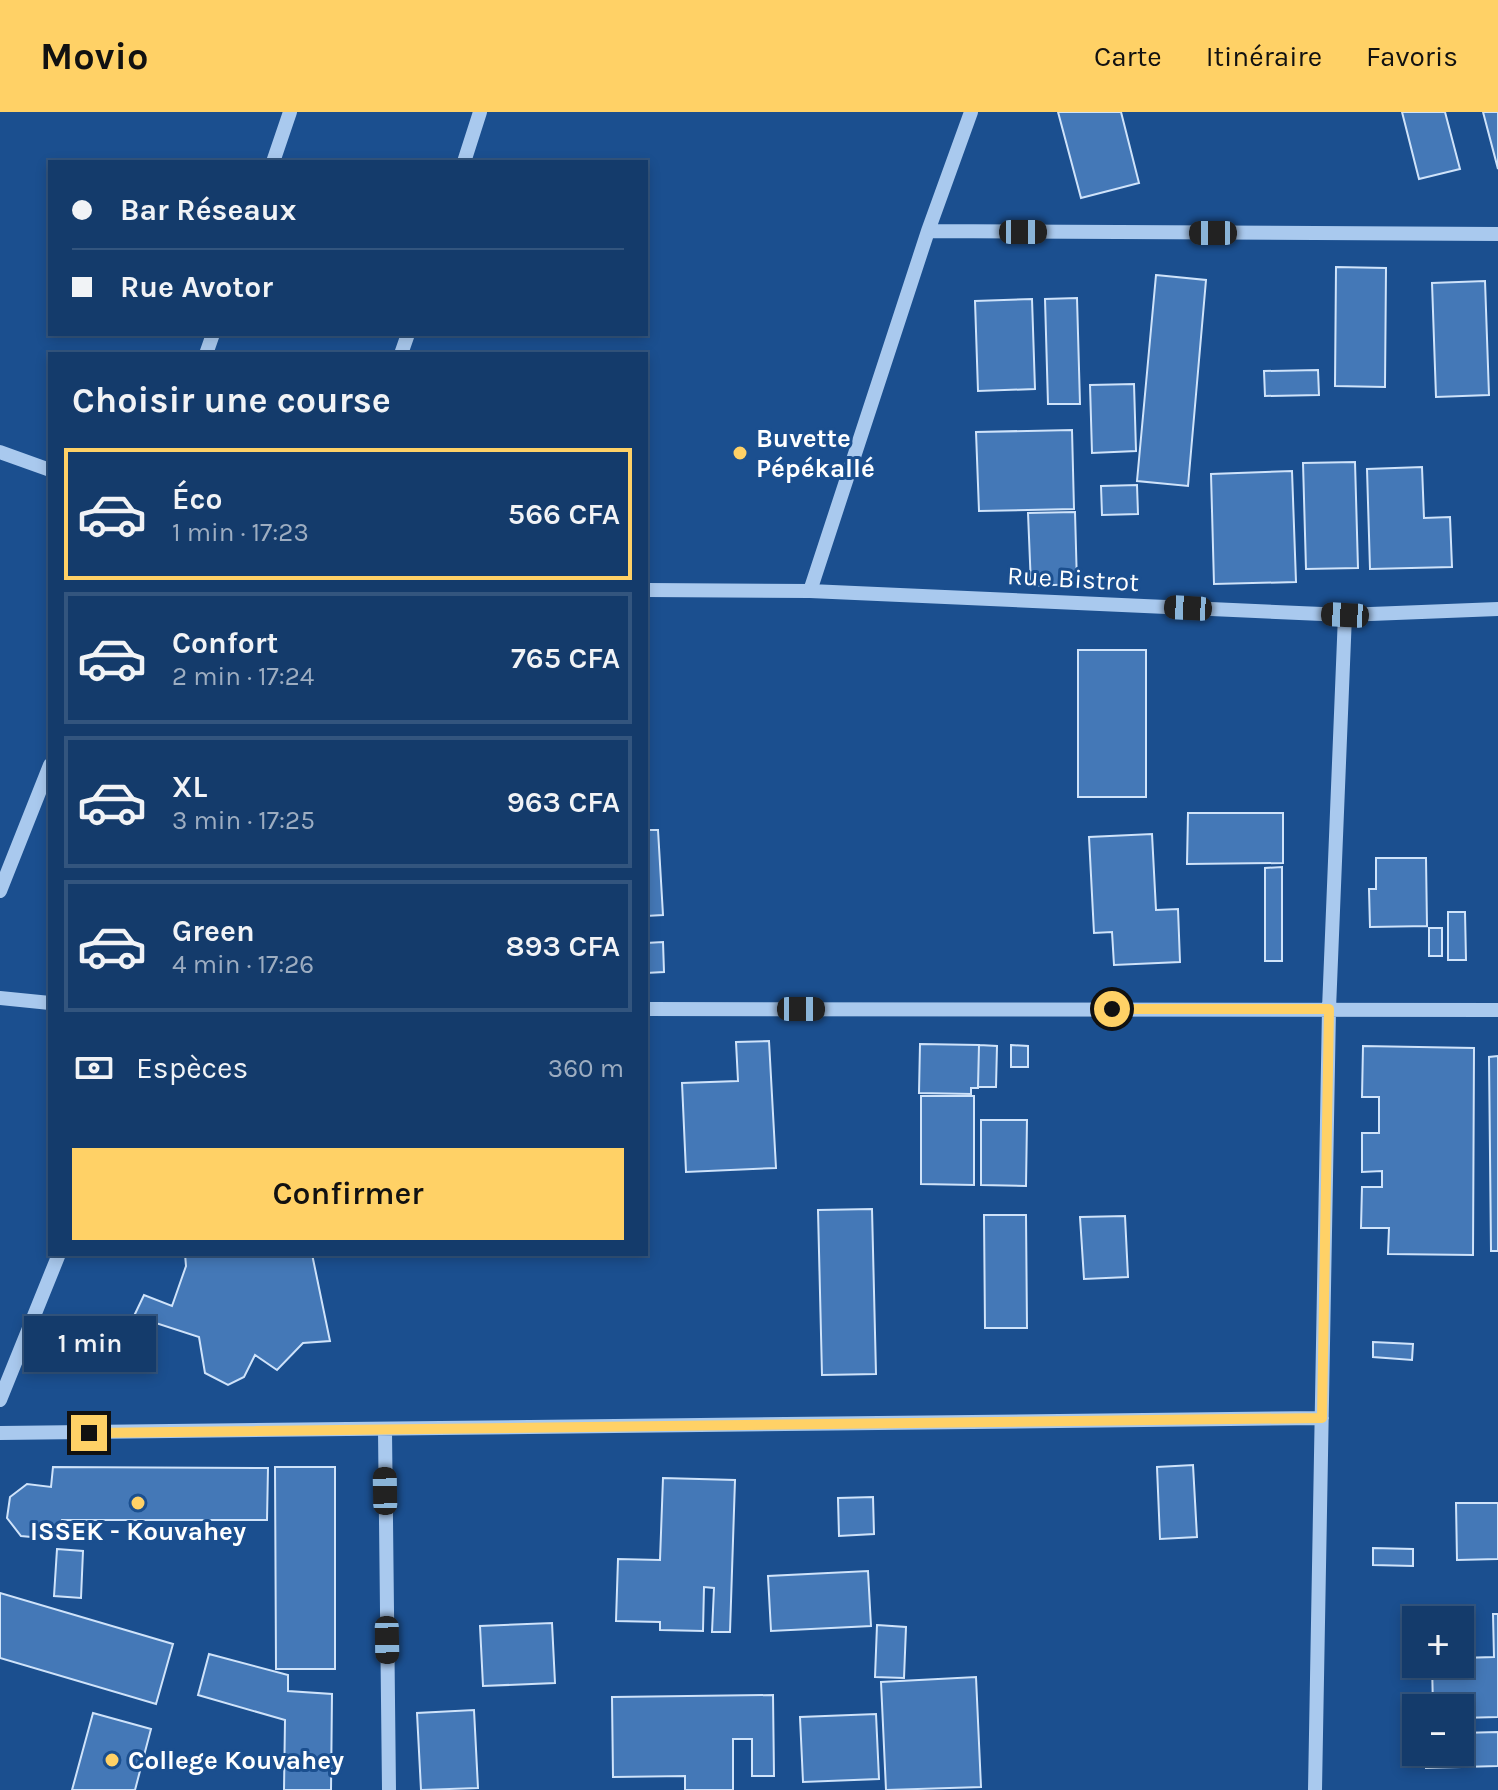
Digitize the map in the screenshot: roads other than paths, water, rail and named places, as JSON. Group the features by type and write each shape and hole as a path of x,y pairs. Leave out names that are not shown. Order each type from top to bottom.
{"street":[{"path":"274,160 290,112"},
{"path":"465,160 480,112"},
{"path":"810,591 928,231 971,112"},
{"path":"928,231 1498,234"},
{"path":"0,452 48,469"},
{"name":"Rue Bistrot","path":"648,590 810,591 1345,615 1498,609"},
{"path":"1315,1790 1329,1009 1345,615"},
{"path":"0,891 48,770"},
{"path":"0,998 48,1003"},
{"path":"648,1009 1498,1010"},
{"path":"0,1400 58,1256"},
{"path":"0,1433 1322,1418"},
{"path":"385,1431 389,1790"}],"place":[{"name":"Buvette Pépékallé","path":"740,453"},
{"name":"ISSEK - Kouvahey","path":"138,1503"},
{"name":"College Kouvahey","path":"112,1760"}]}
